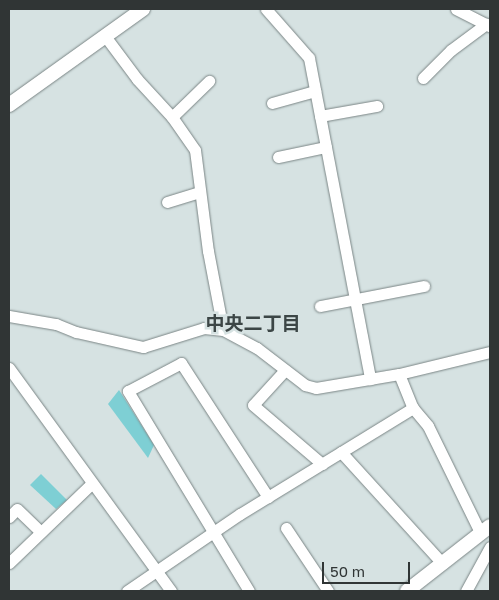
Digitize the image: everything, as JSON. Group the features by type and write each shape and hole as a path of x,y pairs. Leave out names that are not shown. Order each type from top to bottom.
{"street":[{"path":"9,105 143,9"},
{"path":"266,9 309,58 370,379"},
{"path":"423,78 451,50 488,25 456,9"},
{"path":"105,36 137,79 172,117 195,150 208,251 222,330"},
{"path":"172,117 209,81"},
{"path":"272,103 315,91"},
{"path":"320,116 376,106"},
{"path":"278,158 326,147"},
{"path":"166,202 200,192"},
{"path":"320,306 424,286"},
{"path":"9,316 56,324 76,332 143,347 204,328 222,330 257,348 305,385 316,388 399,374 490,352"},
{"path":"249,591 128,391 181,364 268,497"},
{"path":"9,368 91,484 158,571 171,591"},
{"path":"285,370 253,405 322,464"},
{"path":"399,374 413,408 428,426 486,530 407,591"},
{"path":"127,591 268,497 413,408"},
{"path":"341,452 443,564"},
{"path":"9,563 40,531 91,484"},
{"path":"9,517 17,509 40,531"},
{"path":"286,528 328,591"},
{"path":"466,591 490,547"}],"shaded area":[{"path":"119,390 154,445 148,458 108,404"},
{"path":"41,474 67,500 56,509 30,485"}],"district":[{"name":"中央二丁目","path":"253,323"}]}
